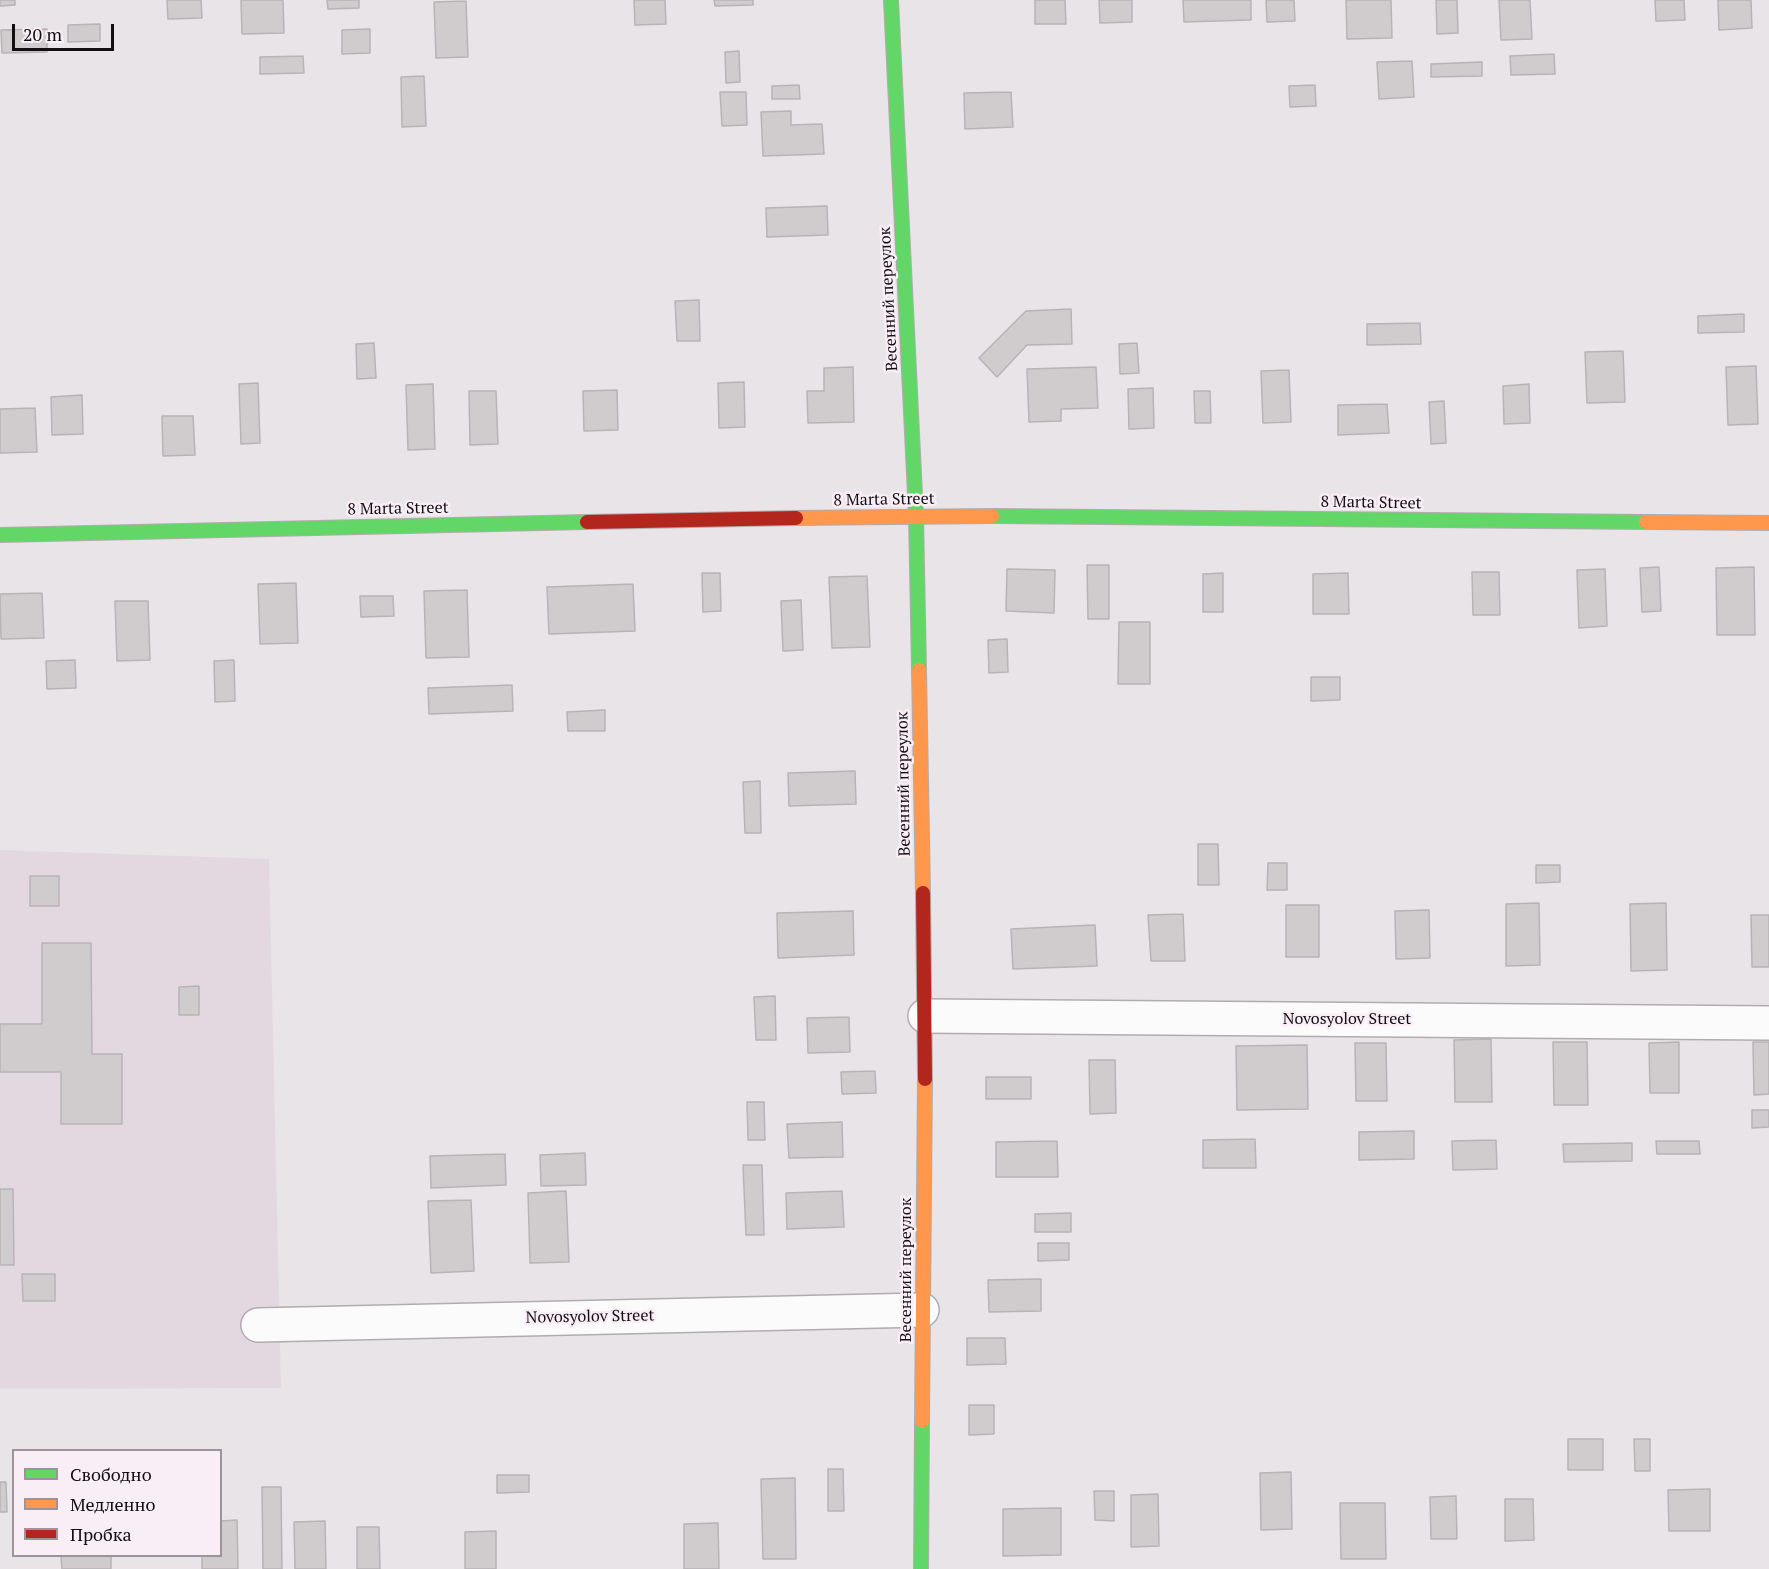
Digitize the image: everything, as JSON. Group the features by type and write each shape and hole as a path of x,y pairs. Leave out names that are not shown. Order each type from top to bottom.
{"street":[{"name":"Весенний переулок","path":"891,0 916,515 925,1016 921,1569"},
{"name":"8 Marta Street","path":"0,535 916,515 1769,523"},
{"name":"Novosyolov Street","path":"925,1016 1769,1023"},
{"name":"Novosyolov Street","path":"258,1325 922,1310"}],"shaded area":[{"path":"0,850 269,859 281,1388 0,1389"}],"building":[{"path":"0,0 15,0 15,5 0,6"},
{"path":"167,0 201,0 202,18 168,19"},
{"path":"241,0 283,0 284,33 242,34"},
{"path":"327,0 359,0 359,8 328,9"},
{"path":"634,0 665,0 666,24 635,25"},
{"path":"714,0 753,0 753,5 715,6"},
{"path":"1035,0 1065,0 1066,24 1035,24"},
{"path":"1099,0 1132,0 1132,22 1100,23"},
{"path":"1183,0 1251,0 1251,20 1184,22"},
{"path":"1266,0 1294,0 1295,21 1267,22"},
{"path":"1346,0 1391,0 1392,38 1347,39"},
{"path":"1436,0 1457,0 1458,33 1437,34"},
{"path":"1499,0 1530,0 1532,39 1501,40"},
{"path":"1655,0 1684,0 1685,20 1656,21"},
{"path":"1718,0 1751,0 1752,28 1719,30"},
{"path":"466,1 468,57 436,58 434,2"},
{"path":"100,24 100,41 68,42 68,25"},
{"path":"47,29 47,52 2,53 1,30"},
{"path":"370,29 370,53 342,54 342,30"},
{"path":"739,51 740,82 726,83 725,52"},
{"path":"1554,54 1555,74 1511,75 1510,56"},
{"path":"303,56 304,73 260,74 260,57"},
{"path":"1412,61 1414,97 1379,99 1377,62"},
{"path":"1482,62 1482,76 1431,77 1431,64"},
{"path":"424,76 426,126 402,127 401,77"},
{"path":"799,85 800,99 772,99 772,86"},
{"path":"1315,85 1316,106 1290,107 1289,86"},
{"path":"720,92 746,92 747,125 722,126"},
{"path":"1011,92 1013,127 965,129 964,93"},
{"path":"791,111 791,125 822,124 824,154 763,156 761,112"},
{"path":"827,206 828,235 767,237 766,208"},
{"path":"699,300 700,341 677,341 675,301"},
{"path":"1071,309 1072,344 1027,345 997,377 979,358 1026,311"},
{"path":"1744,314 1744,332 1698,333 1698,316"},
{"path":"1420,323 1421,344 1367,345 1367,324"},
{"path":"374,343 376,378 357,379 356,344"},
{"path":"1137,343 1139,373 1120,374 1119,344"},
{"path":"1623,351 1625,402 1587,403 1585,352"},
{"path":"1756,366 1758,424 1728,425 1726,367"},
{"path":"853,367 854,422 808,423 807,391 824,391 824,368"},
{"path":"1096,367 1098,408 1061,409 1061,421 1029,422 1027,369"},
{"path":"1289,370 1291,422 1263,423 1261,371"},
{"path":"744,382 745,427 719,428 718,383"},
{"path":"258,383 260,443 241,444 239,384"},
{"path":"433,384 435,449 408,450 406,385"},
{"path":"1529,384 1530,423 1504,424 1503,386"},
{"path":"1153,388 1154,428 1129,429 1128,389"},
{"path":"617,390 618,430 584,431 583,391"},
{"path":"469,391 496,391 498,444 470,445"},
{"path":"1194,391 1210,391 1211,423 1195,423"},
{"path":"82,395 83,434 52,435 51,397"},
{"path":"1444,401 1446,443 1431,444 1429,402"},
{"path":"1387,404 1389,433 1338,435 1338,405"},
{"path":"35,408 37,452 0,453 0,409"},
{"path":"162,416 193,416 195,455 163,456"},
{"path":"1087,565 1109,565 1109,619 1088,619"},
{"path":"1659,567 1661,611 1642,612 1640,568"},
{"path":"1754,567 1755,635 1717,635 1716,568"},
{"path":"1007,569 1055,570 1054,613 1006,611"},
{"path":"1605,569 1607,626 1579,628 1577,570"},
{"path":"1472,572 1499,572 1500,615 1473,615"},
{"path":"702,573 720,573 721,611 703,612"},
{"path":"1223,573 1223,612 1203,612 1203,574"},
{"path":"1348,573 1349,614 1313,614 1313,574"},
{"path":"867,576 870,647 832,648 829,577"},
{"path":"296,583 298,643 260,644 258,584"},
{"path":"633,584 635,631 549,634 547,587"},
{"path":"467,590 469,657 426,658 424,591"},
{"path":"42,593 44,638 1,639 0,594"},
{"path":"360,596 393,596 394,616 361,617"},
{"path":"801,600 803,650 783,651 781,601"},
{"path":"115,601 148,601 150,660 117,661"},
{"path":"1119,622 1150,622 1150,684 1118,684"},
{"path":"1007,639 1008,672 989,673 988,640"},
{"path":"75,660 76,688 47,689 46,661"},
{"path":"234,660 235,701 215,702 214,661"},
{"path":"1311,677 1340,677 1340,700 1311,701"},
{"path":"512,685 513,711 429,714 428,688"},
{"path":"605,710 605,731 568,731 567,712"},
{"path":"855,771 856,804 789,806 788,773"},
{"path":"760,781 761,833 745,833 743,782"},
{"path":"1198,844 1218,844 1219,885 1198,885"},
{"path":"1268,863 1287,863 1287,890 1267,890"},
{"path":"1536,865 1560,865 1560,882 1536,883"},
{"path":"30,876 59,876 59,906 30,906"},
{"path":"1539,903 1540,965 1506,966 1506,904"},
{"path":"1666,903 1667,970 1631,971 1630,904"},
{"path":"1286,905 1319,905 1319,957 1286,957"},
{"path":"1429,910 1430,958 1396,959 1395,911"},
{"path":"853,911 854,955 778,958 777,913"},
{"path":"1183,914 1185,961 1151,961 1148,915"},
{"path":"1751,915 1769,915 1769,967 1752,967"},
{"path":"1095,925 1097,966 1013,969 1011,929"},
{"path":"42,943 91,943 92,1054 122,1054 122,1124 61,1124 61,1072 0,1072 0,1024 42,1024"},
{"path":"199,986 199,1015 179,1015 179,987"},
{"path":"775,996 776,1040 756,1040 754,997"},
{"path":"849,1017 850,1052 808,1053 807,1018"},
{"path":"1491,1039 1492,1102 1455,1102 1454,1040"},
{"path":"1553,1042 1587,1042 1588,1105 1554,1105"},
{"path":"1679,1042 1679,1093 1650,1093 1649,1043"},
{"path":"1753,1042 1769,1042 1769,1094 1754,1095"},
{"path":"1355,1043 1386,1043 1387,1101 1356,1101"},
{"path":"1307,1045 1308,1109 1237,1110 1236,1046"},
{"path":"1089,1060 1115,1060 1116,1113 1090,1114"},
{"path":"875,1071 876,1093 842,1094 841,1072"},
{"path":"986,1077 1031,1077 1031,1099 986,1099"},
{"path":"747,1102 764,1102 765,1140 748,1140"},
{"path":"1752,1110 1769,1110 1769,1127 1752,1128"},
{"path":"842,1122 843,1157 789,1158 787,1124"},
{"path":"1414,1131 1414,1159 1359,1160 1359,1132"},
{"path":"1255,1139 1256,1168 1203,1168 1203,1140"},
{"path":"1496,1140 1497,1169 1453,1170 1452,1141"},
{"path":"1057,1141 1058,1177 996,1177 996,1142"},
{"path":"1656,1141 1699,1141 1700,1154 1657,1154"},
{"path":"1632,1143 1632,1161 1564,1162 1563,1144"},
{"path":"585,1153 586,1185 541,1186 540,1155"},
{"path":"505,1154 506,1185 431,1188 430,1156"},
{"path":"743,1165 762,1165 764,1235 746,1235"},
{"path":"0,1189 13,1189 14,1265 0,1265"},
{"path":"566,1191 569,1262 530,1263 528,1193"},
{"path":"842,1191 844,1227 787,1229 786,1193"},
{"path":"471,1200 474,1271 431,1273 428,1201"},
{"path":"1071,1213 1071,1232 1035,1232 1035,1214"},
{"path":"1038,1243 1069,1243 1069,1260 1038,1261"},
{"path":"22,1274 55,1274 55,1301 23,1301"},
{"path":"1041,1279 1041,1311 989,1312 988,1280"},
{"path":"967,1338 1005,1338 1006,1364 967,1365"},
{"path":"969,1405 994,1405 994,1434 969,1435"},
{"path":"1568,1439 1603,1439 1603,1470 1568,1470"},
{"path":"1634,1439 1650,1439 1650,1471 1635,1471"},
{"path":"828,1469 843,1469 844,1511 828,1511"},
{"path":"1291,1472 1292,1529 1261,1530 1260,1473"},
{"path":"497,1475 529,1475 529,1492 497,1493"},
{"path":"795,1478 796,1559 763,1559 761,1479"},
{"path":"0,1482 6,1482 7,1512 0,1512"},
{"path":"262,1487 281,1487 282,1569 263,1569"},
{"path":"1710,1489 1710,1531 1669,1531 1668,1490"},
{"path":"1094,1491 1114,1491 1114,1521 1095,1520"},
{"path":"1158,1494 1159,1546 1131,1547 1131,1495"},
{"path":"1456,1496 1457,1539 1431,1539 1430,1497"},
{"path":"1505,1499 1533,1499 1534,1540 1505,1541"},
{"path":"1340,1503 1385,1503 1386,1559 1341,1559"},
{"path":"1061,1508 1061,1555 1003,1556 1003,1509"},
{"path":"237,1520 238,1569 202,1569 202,1557 222,1557 222,1521"},
{"path":"325,1521 326,1569 295,1569 294,1522"},
{"path":"718,1523 719,1569 684,1569 684,1524"},
{"path":"357,1527 379,1527 380,1569 357,1569"},
{"path":"496,1531 496,1569 465,1569 465,1532"},
{"path":"61,1557 111,1557 111,1569 62,1569"}],"traffic: fast":[{"path":"891,0 916,515 919,670"},
{"path":"992,516 1646,522"},
{"path":"0,535 587,522"},
{"path":"921,1569 922,1421"}],"traffic: slow":[{"path":"796,518 992,516"},
{"path":"1646,522 1769,523"},
{"path":"919,670 923,893"},
{"path":"922,1421 925,1079"}],"traffic: jam":[{"path":"587,522 796,518"},
{"path":"923,893 925,1079"}]}
